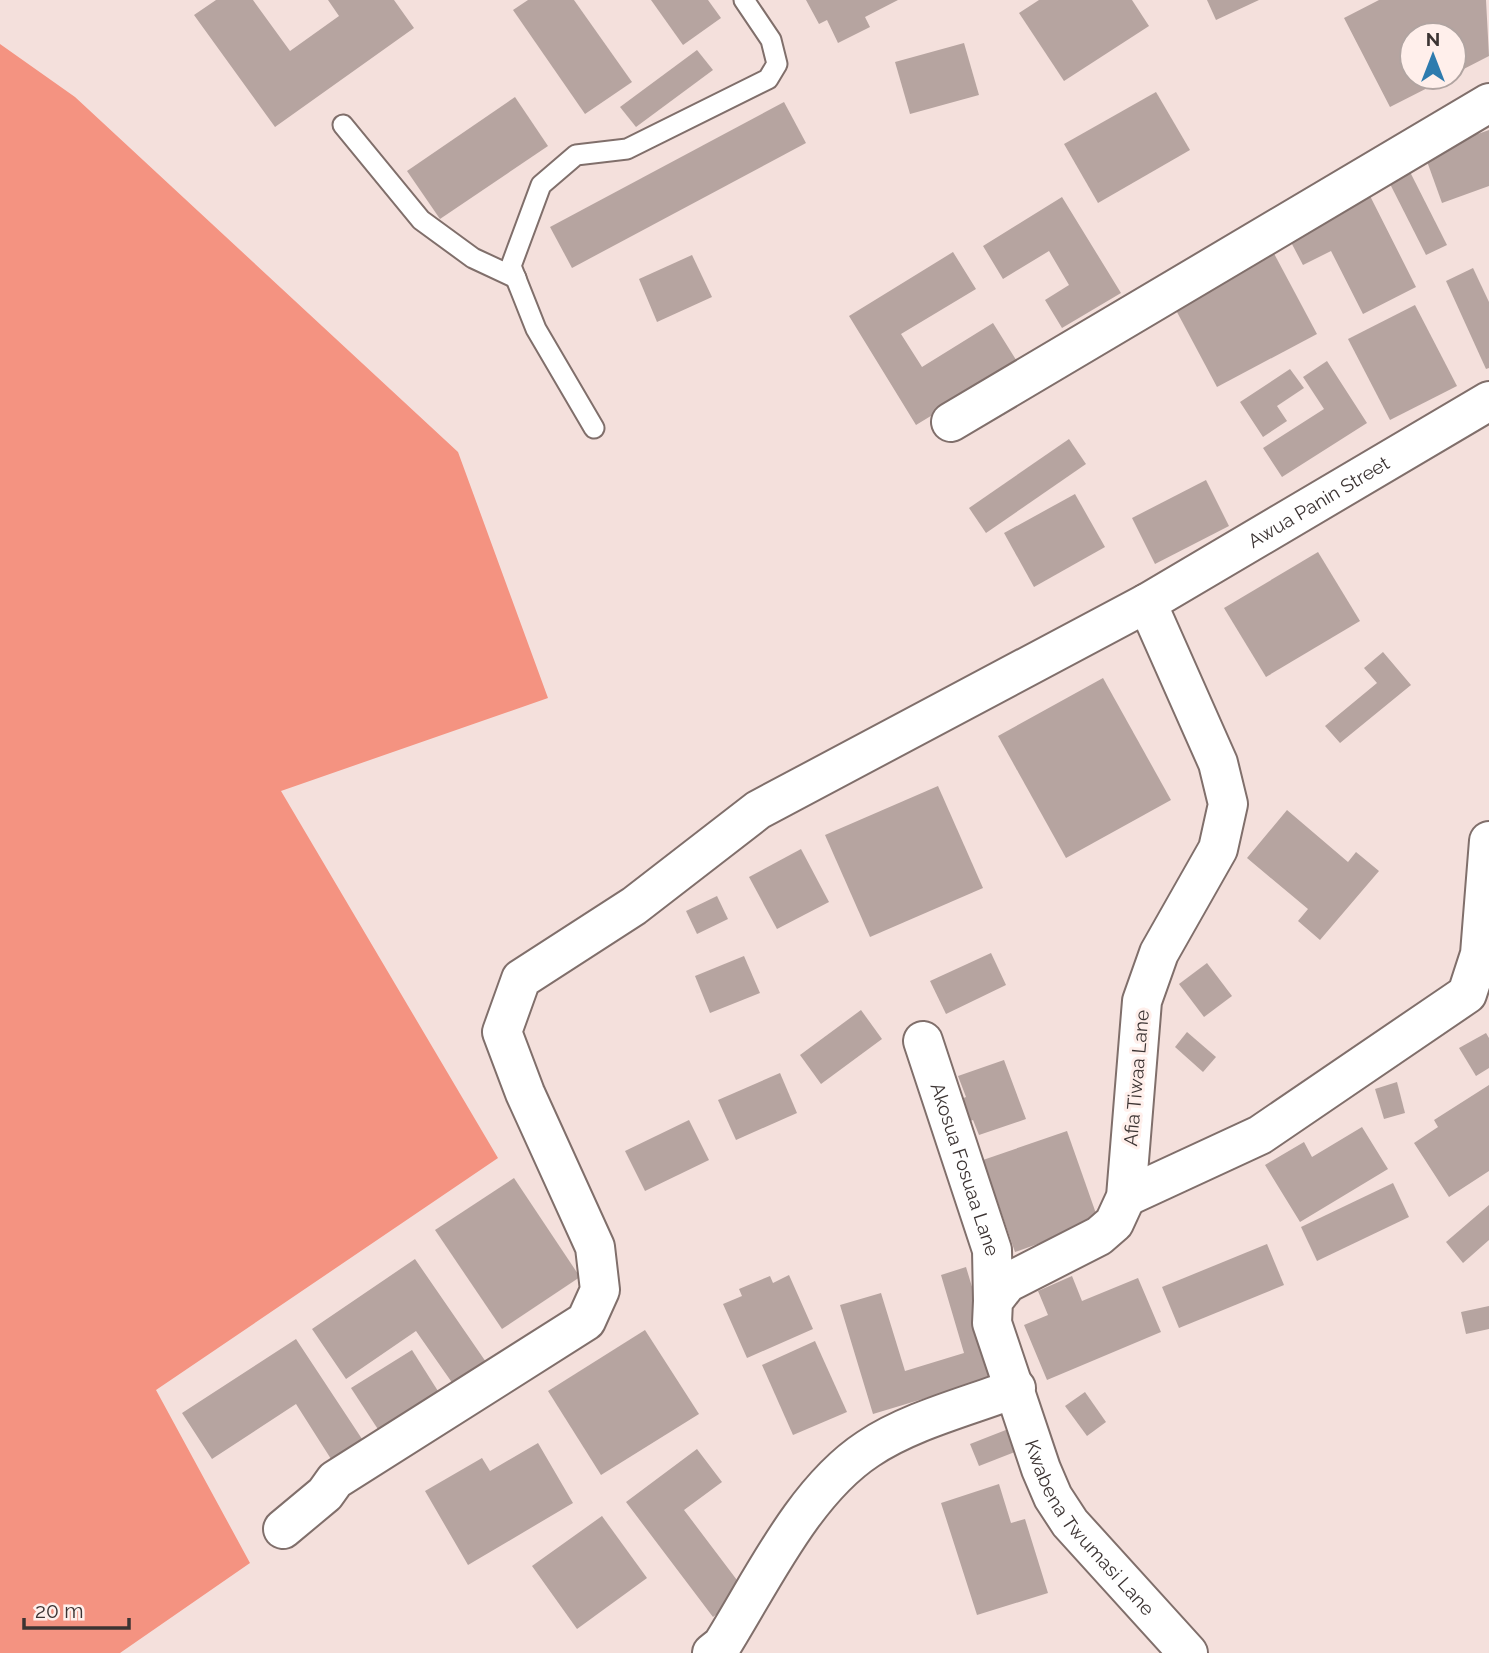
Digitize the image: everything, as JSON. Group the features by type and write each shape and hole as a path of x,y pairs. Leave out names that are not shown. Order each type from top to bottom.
{"street":[{"path":"951,422 1489,103"},
{"name":"Awua Panin Street","path":"283,1530 325,1494 335,1480 586,1321 600,1290 595,1247 525,1093 502,1032 521,979 635,906 758,810 1147,603 1489,401"},
{"name":"Afia Tiwaa Lane","path":"993,1301 1007,1283 1099,1236 1114,1223 1126,1197 1142,1001 1158,953 1218,849 1228,804 1218,763 1147,603"},
{"path":"1126,1197 1260,1135 1467,994 1480,954 1489,841"},
{"name":"Akosua Fosuaa Lane","path":"923,1041 992,1250 993,1301"},
{"path":"712,1653 723,1645 800,1520 839,1471 869,1448 899,1433 1016,1388 992,1323 993,1301"},
{"name":"Kwabena Twumasi Lane","path":"1016,1388 1041,1469 1064,1514 1188,1653"}],"lane":[{"path":"594,428 536,329 511,266 541,185 576,155 627,149 768,79 777,64 771,40 744,0"},
{"path":"343,125 421,220 473,258 516,278"}],"shaded area":[{"path":"0,44 75,97 458,452 548,698 281,791 498,1158 156,1390 250,1563 120,1653 0,1653"}],"building":[{"path":"216,0 253,0 290,51 339,16 328,0 394,0 414,28 275,127 194,15"},
{"path":"528,0 574,0 632,82 585,114 513,10"},
{"path":"651,0 708,0 721,18 683,45"},
{"path":"806,0 898,0 865,17 870,27 838,43 827,20 819,24"},
{"path":"1039,0 1132,0 1149,26 1064,81 1019,13"},
{"path":"1207,0 1259,0 1216,20"},
{"path":"1379,0 1486,0 1489,56 1468,67 1468,21 1398,21 1398,91 1421,91 1390,107 1344,18"},
{"path":"964,43 979,95 910,114 895,62"},
{"path":"697,50 713,70 636,127 620,107"},
{"path":"1156,92 1190,150 1098,203 1064,144"},
{"path":"515,97 548,146 440,219 407,171"},
{"path":"784,102 806,143 572,268 550,227"},
{"path":"1489,130 1489,186 1442,203 1424,153"},
{"path":"1408,168 1447,245 1426,255 1387,178"},
{"path":"1365,186 1416,287 1363,314 1331,251 1303,265 1283,227"},
{"path":"1062,197 1121,293 1062,328 1045,300 1069,285 1049,251 1003,279 983,246"},
{"path":"1270,246 1317,334 1217,387 1170,299"},
{"path":"953,252 976,289 901,334 922,367 993,323 1018,363 916,425 849,316"},
{"path":"692,255 712,297 657,322 639,279"},
{"path":"1473,268 1489,302 1489,368 1486,369 1446,281"},
{"path":"1415,305 1457,386 1390,420 1348,339"},
{"path":"1327,361 1367,423 1282,477 1263,448 1324,409 1303,377"},
{"path":"1290,369 1304,388 1277,406 1287,421 1263,437 1240,402"},
{"path":"1069,439 1086,464 986,533 969,508"},
{"path":"1206,480 1229,526 1155,564 1132,518"},
{"path":"1075,494 1105,547 1034,587 1004,533"},
{"path":"1318,552 1360,621 1266,677 1224,608"},
{"path":"1383,652 1411,685 1340,743 1325,726 1377,683 1364,668"},
{"path":"1103,678 1171,800 1066,858 998,736"},
{"path":"938,786 983,888 870,937 825,835"},
{"path":"1287,810 1348,862 1356,852 1379,871 1320,940 1298,921 1308,909 1247,858"},
{"path":"801,849 829,902 777,929 749,877"},
{"path":"717,896 728,919 697,934 686,911"},
{"path":"991,953 1006,985 946,1014 930,981"},
{"path":"744,956 760,993 710,1013 695,976"},
{"path":"1207,963 1232,996 1204,1017 1179,984"},
{"path":"861,1010 882,1039 821,1084 800,1055"},
{"path":"1187,1032 1216,1057 1203,1072 1175,1047"},
{"path":"1486,1033 1489,1038 1489,1068 1476,1076 1459,1048"},
{"path":"1004,1060 1026,1119 979,1135 973,1120 962,1124 954,1102 966,1097 958,1076"},
{"path":"780,1073 797,1113 736,1140 718,1100"},
{"path":"1397,1082 1405,1113 1384,1119 1375,1089"},
{"path":"1489,1085 1489,1171 1449,1197 1414,1143 1438,1127 1434,1120"},
{"path":"689,1120 709,1160 645,1191 625,1151"},
{"path":"1362,1127 1388,1169 1300,1222 1265,1165 1304,1142 1312,1157"},
{"path":"1067,1131 1099,1222 1015,1252 983,1160"},
{"path":"514,1178 580,1277 502,1329 435,1230"},
{"path":"1393,1183 1409,1217 1317,1261 1301,1227"},
{"path":"1489,1205 1489,1240 1463,1263 1446,1242"},
{"path":"1267,1244 1284,1285 1179,1328 1162,1287"},
{"path":"415,1259 486,1362 453,1384 416,1331 346,1379 312,1329"},
{"path":"966,1267 999,1376 873,1414 840,1305 881,1293 905,1371 964,1353 941,1275"},
{"path":"789,1275 813,1329 747,1358 723,1304 742,1296 739,1289 770,1276 773,1283"},
{"path":"1072,1276 1082,1301 1138,1278 1161,1332 1047,1380 1024,1325 1048,1315 1038,1291"},
{"path":"1489,1306 1489,1329 1466,1334 1461,1312"},
{"path":"645,1330 699,1414 601,1475 548,1391"},
{"path":"296,1339 362,1439 331,1459 296,1404 212,1459 182,1413"},
{"path":"815,1341 847,1412 793,1435 762,1365"},
{"path":"412,1350 443,1399 383,1437 351,1388"},
{"path":"1085,1392 1106,1422 1087,1436 1065,1406"},
{"path":"1016,1426 1025,1448 979,1466 970,1444"},
{"path":"538,1443 573,1503 468,1565 425,1491 482,1458 490,1471"},
{"path":"697,1449 722,1482 684,1510 746,1592 713,1617 626,1502"},
{"path":"999,1484 1011,1523 1025,1519 1048,1593 977,1615 941,1503"},
{"path":"602,1516 647,1578 577,1629 532,1566"}]}
